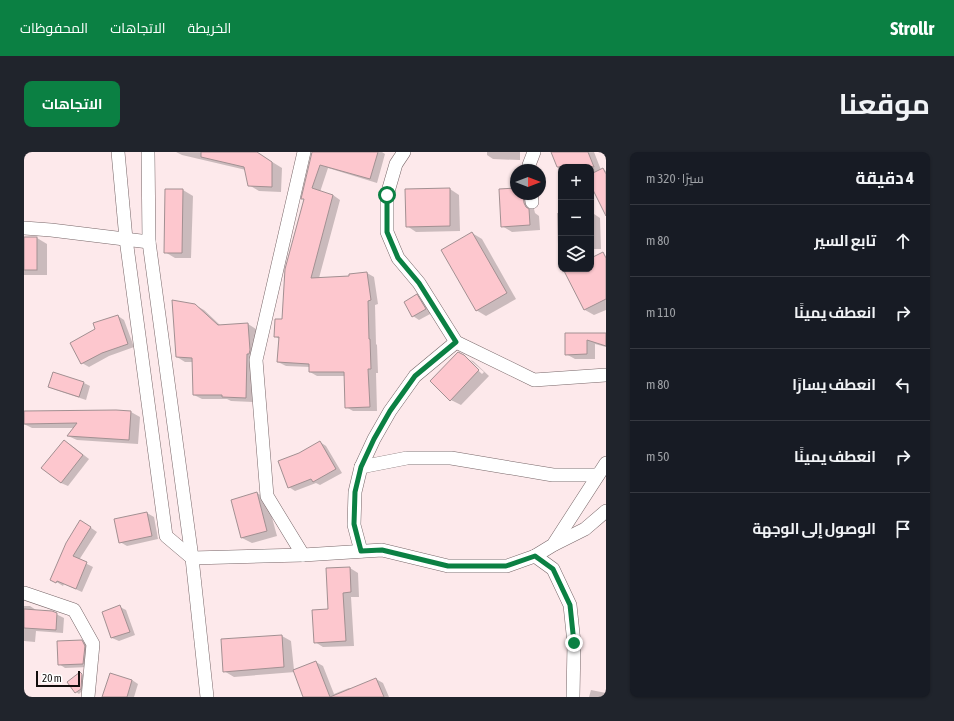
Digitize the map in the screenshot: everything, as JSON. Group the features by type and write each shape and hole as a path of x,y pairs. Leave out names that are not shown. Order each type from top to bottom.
{"street":[{"path":"118,152 126,239 166,536 192,558 303,555 382,550 448,566 506,566 535,556 585,529 606,511"},
{"path":"148,152 149,242 192,558 206,697"},
{"path":"303,555 267,496 256,360 304,152"},
{"path":"404,152 396,164 387,195 387,232 398,258 419,283 456,342 534,380 606,375"},
{"path":"529,164 534,152"},
{"path":"24,228 149,242"},
{"path":"361,551 354,524 355,492 361,467 374,439 390,411 415,376 456,342"},
{"path":"361,467 407,458 451,458 553,475 598,475"},
{"path":"553,545 606,463"},
{"path":"535,556 553,569 570,605 574,643 573,697"},
{"path":"24,593 74,610 93,644 88,697"}],"building":[{"path":"201,152 257,152 272,162 272,187 248,186 244,167 201,157"},
{"path":"312,152 378,152 370,179 320,165 312,188 333,195 311,278 349,276 349,274 367,272 371,300 368,301 371,369 368,369 370,407 345,408 344,372 309,372 309,364 277,362 279,337 274,337 275,319 282,319 285,269 304,199 301,199"},
{"path":"551,152 588,152 593,164 558,164 557,167"},
{"path":"603,168 606,174 606,216 594,192 594,172"},
{"path":"450,188 450,226 406,227 405,189"},
{"path":"510,188 510,200 524,200 526,207 529,209 530,225 501,227 499,189"},
{"path":"165,189 183,189 182,253 164,253"},
{"path":"472,232 507,293 476,311 441,250"},
{"path":"24,237 37,237 37,270 24,270"},
{"path":"603,252 606,258 606,299 584,310 565,272 594,272 594,256"},
{"path":"417,294 426,309 412,317 404,302"},
{"path":"172,300 195,304 218,325 248,323 250,350 249,354 247,354 246,398 222,397 222,395 193,395 192,358 176,357"},
{"path":"118,315 128,344 102,353 81,364 70,343 95,329 93,323"},
{"path":"565,333 606,333 606,346 587,340 587,354 565,355"},
{"path":"458,352 464,355 479,370 450,401 430,381"},
{"path":"53,372 84,382 79,397 48,387"},
{"path":"24,411 131,411 129,440 67,436 77,423 24,424"},
{"path":"64,440 83,455 61,483 41,468"},
{"path":"320,441 336,469 313,482 311,479 288,488 278,461 299,453"},
{"path":"257,492 267,531 241,538 231,500"},
{"path":"147,512 152,536 119,543 114,519"},
{"path":"80,520 91,527 73,556 87,562 76,589 57,581 56,583 50,580 66,543"},
{"path":"350,567 351,592 343,593 346,641 314,643 312,610 328,609 326,568"},
{"path":"120,605 130,632 111,638 102,612"},
{"path":"24,609 52,611 57,613 56,630 24,628"},
{"path":"282,635 284,667 223,672 221,639"},
{"path":"82,640 85,646 83,664 58,665 57,641"},
{"path":"316,661 330,697 303,697 293,670"},
{"path":"80,672 82,674 81,689 75,693 67,682"},
{"path":"110,673 132,680 127,697 102,697"},
{"path":"376,678 384,697 330,697"}],"route":[{"path":"387,195 387,232 398,258 419,283 456,342 415,376 390,411 374,439 361,467 355,492 354,524 361,551 382,550 448,566 506,566 535,556 553,569 570,605 574,643"}]}
